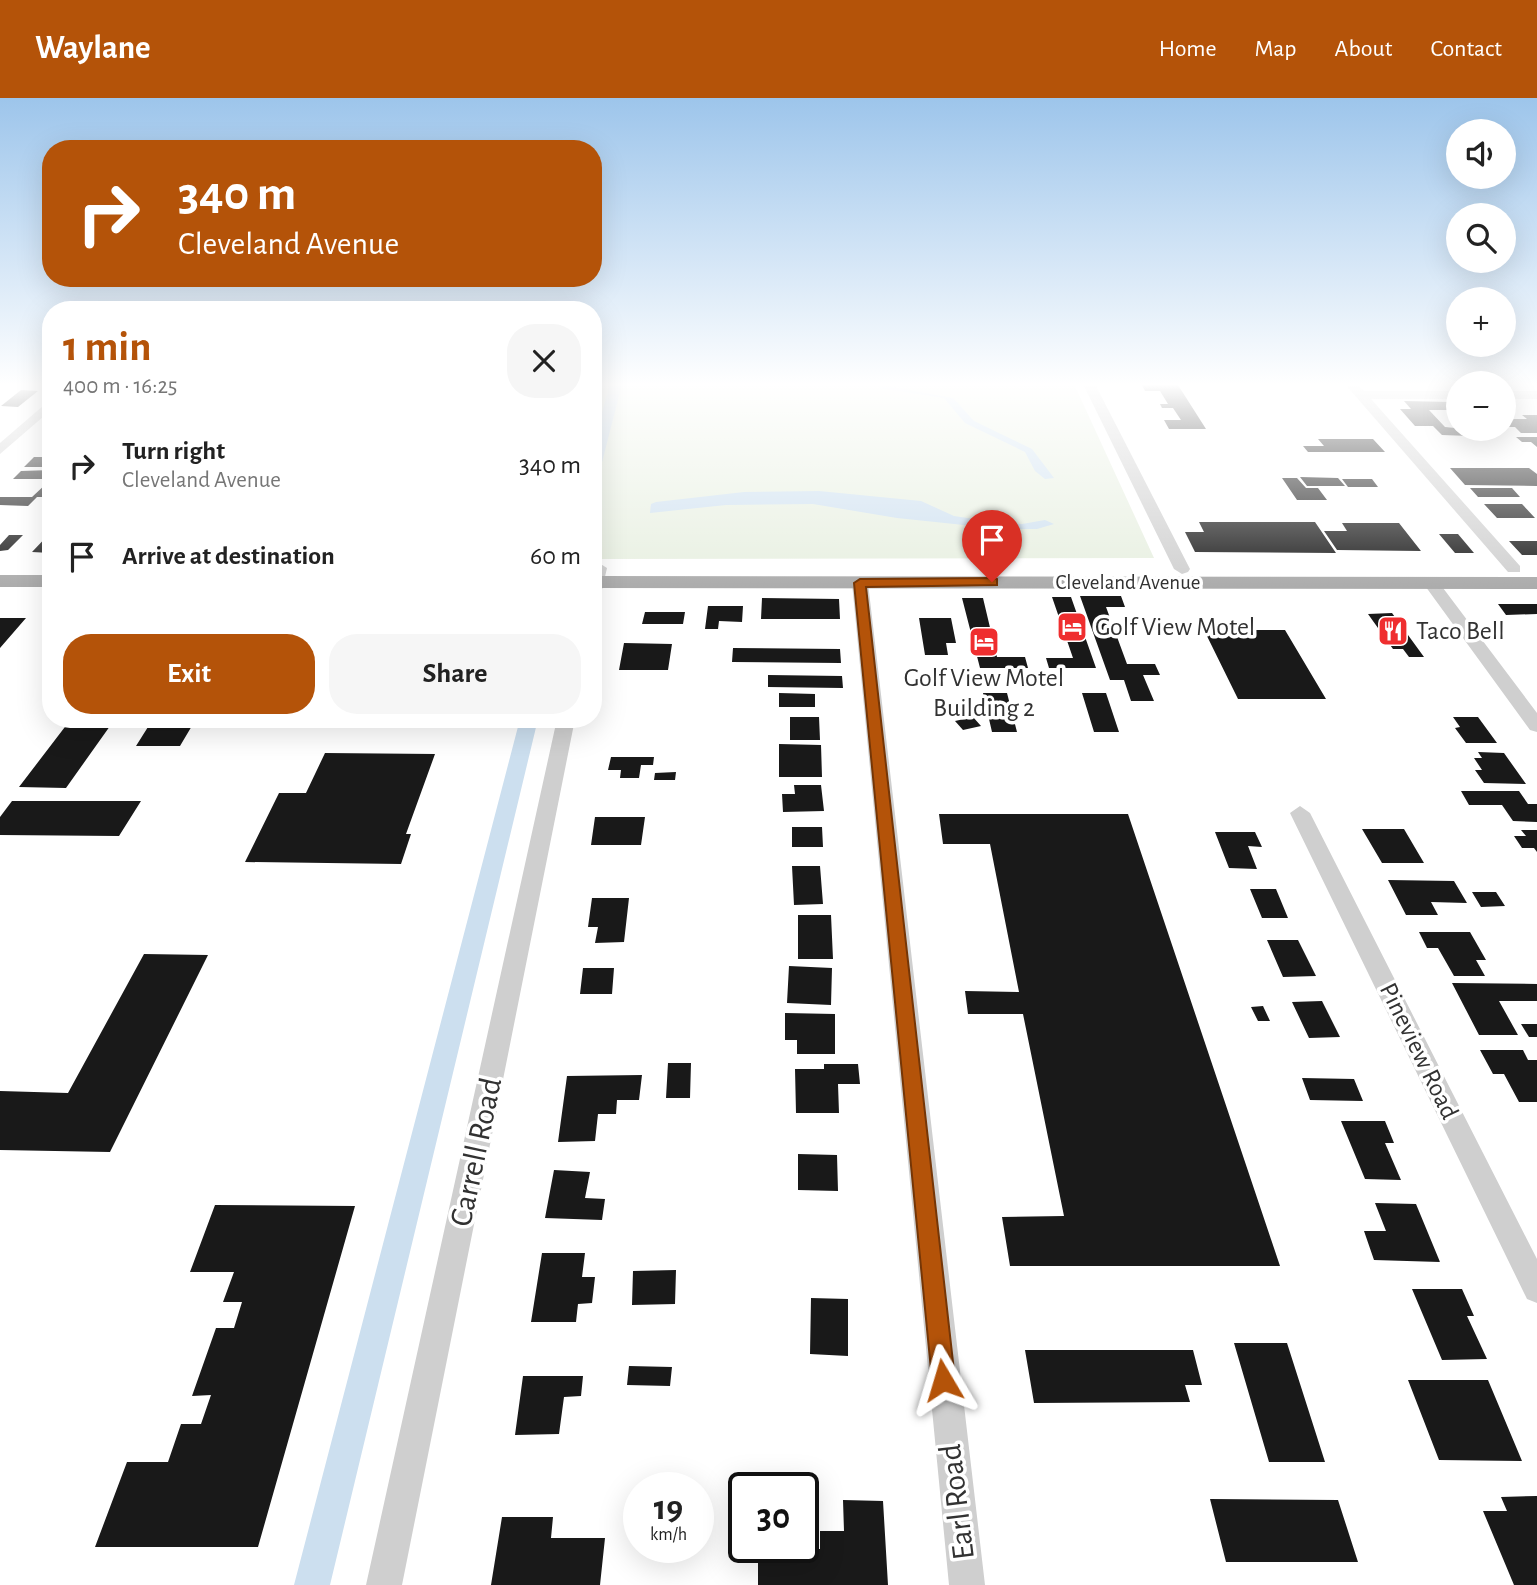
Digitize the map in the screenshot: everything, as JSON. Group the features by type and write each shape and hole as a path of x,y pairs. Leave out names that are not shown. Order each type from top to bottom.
{"main road":[{"path":"0,567 42,567"},
{"name":"Cleveland Avenue","path":"602,579 1182,569 1537,569"},
{"path":"1120,582 1152,578 1182,569"},
{"path":"1431,583 1487,569"},
{"name":"Cleveland Avenue","path":"602,579 860,583 1537,583"},
{"path":"0,581 42,581"}],"street":[{"path":"1124,453 1182,569"},
{"path":"1412,453 1514,569"},
{"name":"Earl Road","path":"860,583 967,1585"},
{"path":"1431,583 1537,726"},
{"name":"Carrell Road","path":"384,1585 564,728"},
{"name":"Pineview Road","path":"1300,813 1537,1289"}],"green space":[{"path":"602,453 1106,453 1154,558 602,559"}],"water":[{"path":"1026,453 1035,453 1054,478 1045,479 1035,471"},
{"path":"819,491 921,501 954,516 994,522 1022,524 1045,520 1054,524 1037,529 1002,529 897,518 813,504 726,505 650,513 651,504 656,502 744,492"}],"building":[{"path":"34,457 42,457 42,467 24,467"},
{"path":"1450,468 1529,468 1537,474 1537,486 1465,485"},
{"path":"42,470 42,479 13,479 21,471"},
{"path":"1300,477 1338,478 1345,486 1307,486"},
{"path":"1282,478 1297,478 1306,488 1318,488 1327,500 1297,500"},
{"path":"1342,479 1372,479 1378,487 1348,487"},
{"path":"42,488 42,497 37,497 28,506 0,505 0,497 32,497"},
{"path":"1470,488 1512,488 1520,497 1478,497"},
{"path":"1484,504 1522,504 1535,518 1497,518"},
{"path":"1199,522 1315,522 1336,553 1195,552 1185,532 1204,532"},
{"path":"1342,523 1399,523 1421,551 1337,550 1324,531 1347,531"},
{"path":"1439,534 1458,534 1474,553 1455,553"},
{"path":"9,535 23,535 8,550 0,551 0,545"},
{"path":"42,541 42,553 32,552"},
{"path":"1509,541 1537,541 1537,555 1522,555"},
{"path":"1080,596 1121,596 1125,607 1106,607 1127,664 1155,664 1160,675 1143,675 1154,701 1131,701 1124,680 1110,680"},
{"name":"Golf View Motel","path":"1052,597 1071,597 1096,668 1049,668 1046,658 1073,658"},
{"path":"762,598 839,599 840,619 761,619"},
{"name":"Golf View Motel Building 2","path":"962,598 983,598 997,657 1025,657 1028,668 980,668"},
{"path":"1498,604 1537,604 1537,614 1506,615"},
{"path":"708,606 743,606 742,622 719,621 718,629 705,629"},
{"path":"645,612 685,612 683,624 642,624"},
{"name":"Taco Bell","path":"1392,613 1424,657 1409,657 1403,649 1393,649 1368,614"},
{"path":"0,618 26,618 0,648"},
{"path":"919,618 951,618 956,643 946,643 948,655 925,655"},
{"path":"1204,630 1285,630 1326,699 1238,699"},
{"path":"624,643 672,644 668,670 619,670"},
{"path":"733,648 840,649 841,663 732,662"},
{"path":"768,675 842,676 843,688 768,687"},
{"path":"779,693 815,694 815,707 779,707"},
{"path":"983,693 1007,693 1017,732 992,732"},
{"path":"1082,693 1106,693 1119,732 1094,732"},
{"path":"790,717 819,717 820,740 790,740"},
{"path":"973,717 981,726 963,730 955,721"},
{"path":"1453,717 1478,717 1497,743 1466,743 1455,728 1460,727"},
{"path":"64,728 109,728 66,788 19,787"},
{"path":"147,728 191,728 180,746 136,746"},
{"path":"779,744 821,745 822,777 779,777"},
{"path":"1478,752 1504,753 1526,784 1484,783 1475,770 1482,770 1474,758 1482,758"},
{"path":"325,753 435,754 406,834 411,834 401,864 245,862 279,793 306,793"},
{"path":"611,757 654,757 653,765 641,765 639,778 620,778 621,770 608,770"},
{"path":"676,772 675,780 654,780 655,773"},
{"path":"794,785 821,785 824,811 783,812 782,794 795,794"},
{"path":"1461,791 1519,791 1528,804 1537,804 1537,822 1513,821 1502,805 1469,805"},
{"path":"12,801 141,801 119,836 0,835 0,817"},
{"path":"939,814 1128,814 1280,1266 1010,1266 1002,1217 1064,1216 1023,1014 968,1014 965,991 1019,992 990,844 943,844"},
{"path":"595,817 645,817 641,845 591,845"},
{"path":"792,827 822,827 823,847 792,847"},
{"path":"1362,829 1404,829 1424,863 1382,863"},
{"path":"1521,830 1537,830 1537,852 1534,848 1522,848 1514,836 1526,836"},
{"path":"1215,832 1255,832 1262,847 1248,846 1257,869 1229,868"},
{"path":"792,866 820,866 823,904 794,905"},
{"path":"1388,880 1454,881 1467,903 1431,902 1438,915 1406,915"},
{"path":"1250,889 1276,889 1288,918 1262,918"},
{"path":"1472,892 1496,892 1505,906 1481,907"},
{"path":"592,898 629,898 624,942 595,943 598,927 588,927"},
{"path":"798,915 831,915 833,959 798,959"},
{"path":"1419,932 1470,932 1486,960 1476,960 1485,976 1454,976 1438,948 1427,948"},
{"path":"1267,940 1298,940 1316,976 1283,977"},
{"path":"144,954 208,955 110,1152 0,1150 0,1091 68,1093"},
{"path":"789,966 832,968 831,1005 787,1003"},
{"path":"583,968 614,968 612,994 580,994"},
{"path":"1452,983 1537,984 1537,1001 1499,1001 1518,1035 1479,1035"},
{"path":"1322,1001 1340,1037 1309,1038 1292,1002"},
{"path":"1263,1006 1270,1021 1258,1021 1251,1007"},
{"path":"785,1013 835,1014 835,1054 797,1054 797,1040 785,1040"},
{"path":"1521,1024 1537,1024 1537,1037 1529,1037"},
{"path":"1480,1050 1523,1050 1528,1060 1537,1060 1537,1102 1519,1102 1504,1074 1493,1074"},
{"path":"668,1063 691,1063 690,1098 666,1098"},
{"path":"824,1064 858,1064 860,1084 838,1084 839,1113 796,1113 795,1069 824,1069"},
{"path":"642,1075 639,1100 617,1100 616,1114 598,1114 595,1141 558,1142 567,1076"},
{"path":"1302,1078 1354,1079 1363,1101 1310,1100"},
{"path":"1341,1121 1385,1121 1394,1143 1385,1143 1401,1180 1365,1179"},
{"path":"798,1154 837,1155 838,1191 798,1190"},
{"path":"554,1170 590,1172 585,1198 605,1199 602,1220 545,1218"},
{"path":"1375,1203 1416,1204 1440,1262 1374,1260 1364,1231 1386,1231"},
{"path":"215,1205 355,1206 258,1547 95,1547 127,1462 168,1462 181,1424 201,1424 211,1395 192,1396 216,1328 234,1328 242,1302 223,1302 234,1272 190,1272"},
{"path":"542,1253 585,1253 582,1277 595,1277 592,1303 578,1304 576,1322 531,1322"},
{"path":"676,1270 675,1304 632,1305 633,1271"},
{"path":"1412,1289 1462,1289 1474,1316 1467,1316 1487,1359 1442,1360"},
{"path":"811,1298 848,1299 848,1356 810,1354"},
{"path":"1234,1343 1287,1343 1325,1462 1269,1462"},
{"path":"1025,1350 1193,1350 1202,1385 1185,1385 1190,1402 1034,1403"},
{"path":"629,1366 672,1367 670,1386 627,1385"},
{"path":"523,1376 583,1376 581,1396 564,1397 559,1434 515,1435"},
{"path":"1408,1380 1488,1380 1522,1461 1439,1460"},
{"path":"1537,1496 1537,1585 1514,1585 1483,1511 1507,1511 1501,1497"},
{"path":"1210,1499 1338,1500 1358,1562 1226,1562"},
{"path":"843,1500 883,1501 888,1585 758,1585 758,1563 819,1563 820,1531 844,1531"},
{"path":"502,1517 553,1517 551,1538 605,1538 600,1585 491,1585"}],"waterway":[{"path":"312,1585 527,728"}],"place":[{"name":"Golf View Motel","path":"1072,627"},
{"name":"Taco Bell","path":"1393,631"},
{"name":"Golf View Motel Building 2","path":"984,642"}],"route":[{"path":"943,1380 860,583 992,582"}]}
